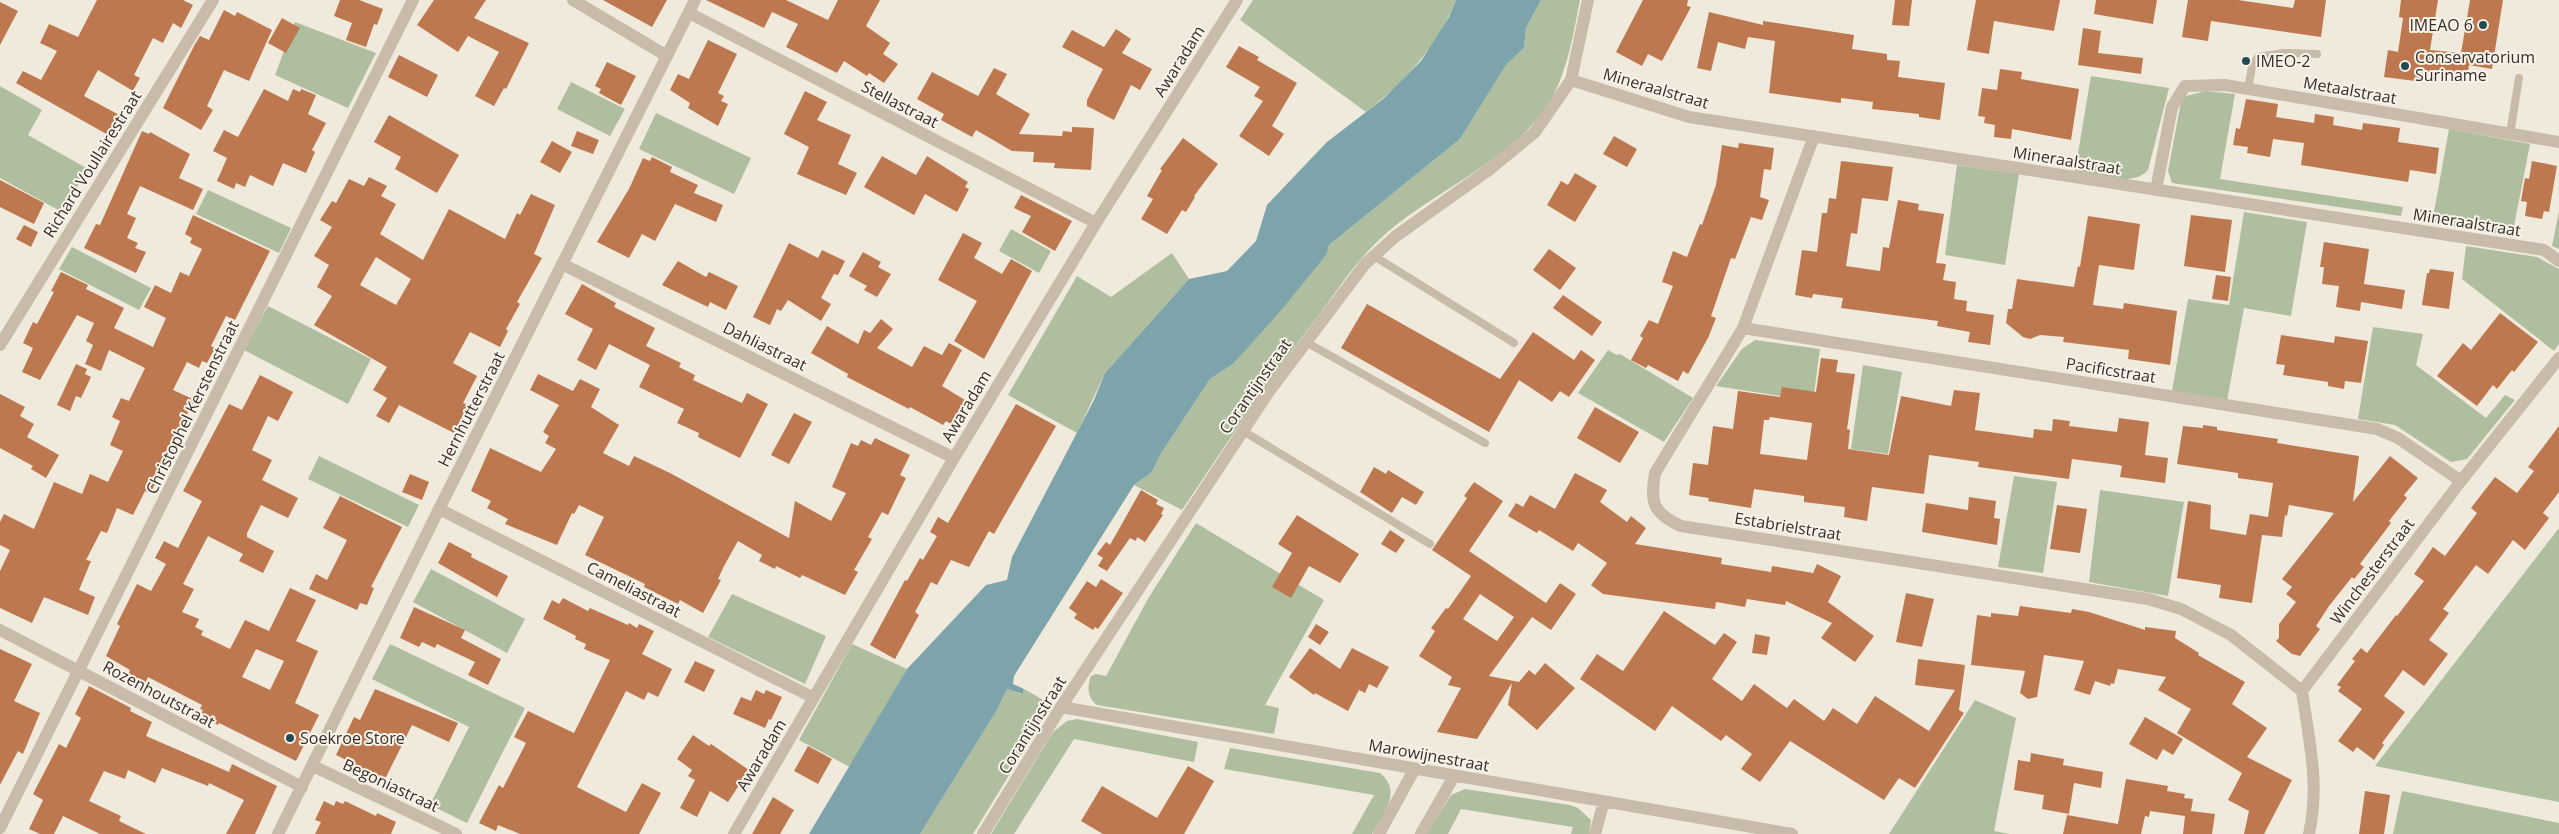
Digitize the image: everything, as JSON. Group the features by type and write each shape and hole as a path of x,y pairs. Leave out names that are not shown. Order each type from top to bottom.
{"street":[{"name":"Richard Voullairestraat","path":"0,345 213,0"},
{"name":"Christophel Kerstenstraat","path":"0,828 412,0"},
{"path":"573,0 667,56"},
{"name":"Hernhutterstraat","path":"278,834 695,0"},
{"name":"Awaradam","path":"734,834 954,458 1096,224 1237,0"},
{"name":"Corantijnstraat","path":"984,834 1061,708 1242,431 1365,264 1396,236 1490,169 1535,132 1571,80 1588,0"},
{"name":"Stellastraat","path":"688,13 1096,224"},
{"name":"Mineraalstraat","path":"1571,80 1689,117 2544,250 2559,261"},
{"name":"Metaalstraat","path":"2156,190 2172,106 2184,86 2225,86 2248,89 2559,142"},
{"name":"Estabrielstraat","path":"1814,136 1743,328 1655,473 1654,505 1665,519 1681,526 2148,599 2181,609 2231,635 2302,691"},
{"name":"Dahliastraat","path":"562,264 954,458"},
{"name":"Pacificstraat","path":"1743,328 2377,429 2398,438 2460,481"},
{"name":"Winchesterstraat","path":"2302,691 2460,481 2559,358"},
{"name":"Cameliastraat","path":"439,509 814,698"},
{"name":"Rozenhoutstraat","path":"0,630 302,787"},
{"path":"2302,691 2315,784 2314,812 2309,834"},
{"name":"Marowijnestraat","path":"1061,708 1792,834"},
{"name":"Begoniastraat","path":"313,766 456,834"},
{"path":"1380,834 1414,770"},
{"path":"1421,834 1454,776"},
{"path":"1595,834 1604,801"}],"lane":[{"path":"2248,89 2252,67 2258,57 2283,53 2317,54"},
{"path":"2510,134 2519,78"},
{"path":"1374,256 1514,344"},
{"path":"1306,342 1485,443"},
{"path":"1242,431 1430,544"}],"green space":[{"path":"1253,0 1456,0 1449,17 1419,62 1394,88 1366,112 1240,20"},
{"path":"1541,0 1580,0 1563,72 1554,94 1538,118 1518,139 1494,158 1417,210 1372,247 1344,280 1266,387 1182,510 1134,485 1152,472 1160,455 1210,379 1233,364 1327,254 1329,245 1460,139 1506,65 1524,48 1526,28"},
{"path":"295,22 376,53 348,108 275,75"},
{"path":"2091,76 2169,88 2148,170 2141,175 2124,179 2075,171"},
{"path":"571,82 625,109 610,136 557,109"},
{"path":"0,86 42,110 28,135 88,169 62,212 0,178"},
{"path":"2206,91 2235,94 2220,179 2403,207 2401,216 2172,183 2168,171 2181,102 2186,96"},
{"path":"656,113 751,158 734,194 639,149"},
{"path":"2449,129 2530,144 2512,236 2423,221 2419,209 2434,212"},
{"path":"1957,165 2019,174 2005,265 1945,255"},
{"path":"208,190 291,228 279,253 196,214"},
{"path":"2559,211 2559,249 2552,246"},
{"path":"2244,212 2307,222 2291,316 2244,308 2227,401 2172,391 2188,299 2229,305"},
{"path":"1011,229 1051,251 1039,273 999,251"},
{"path":"2466,246 2537,257 2559,269 2559,344 2554,351 2462,279"},
{"path":"72,247 151,288 139,310 59,269"},
{"path":"1172,253 1189,279 1105,373 1077,433 1008,395 1077,276 1111,297"},
{"path":"268,306 371,359 348,404 244,350"},
{"path":"2373,327 2423,334 2416,365 2486,418 2505,395 2515,400 2467,459 2451,462 2395,425 2358,419"},
{"path":"1755,340 1820,349 1813,401 1716,386 1742,349"},
{"path":"1608,350 1617,355 1620,354 1693,398 1664,442 1578,393"},
{"path":"1863,365 1902,372 1888,454 1851,449"},
{"path":"319,456 419,505 408,527 308,479"},
{"path":"2014,476 2057,482 2043,573 1998,567"},
{"path":"2100,490 2184,502 2168,596 2089,582"},
{"path":"1196,523 1324,600 1265,705 1279,708 1274,734 1097,705 1091,699 1089,684 1091,676 1096,674 1106,676 1149,597"},
{"path":"2559,528 2559,802 2375,766"},
{"path":"431,569 525,619 507,653 413,602"},
{"path":"732,594 826,636 805,684 708,637"},
{"path":"390,644 525,708 467,823 430,805 469,727 372,679"},
{"path":"852,644 907,669 850,767 799,740"},
{"path":"1007,689 1021,694 1024,689 1052,705 973,834 920,834 997,710"},
{"path":"1975,700 2016,718 1994,831 2010,834 1889,834"},
{"path":"1077,719 1198,742 1194,762 1074,739 1014,834 991,834 1053,732 1067,721"},
{"path":"1230,748 1380,773 1387,780 1390,788 1389,803 1372,834 1352,834 1374,795 1224,769"},
{"path":"1465,789 1570,805 1578,808 1591,820 1589,834 1571,834 1573,827 1461,809 1448,834 1427,834 1451,795"},
{"path":"2402,791 2559,823 2559,834 2393,834"}],"water":[{"path":"1456,0 1541,0 1526,28 1524,48 1506,65 1460,139 1329,245 1327,254 1277,315 1233,364 1210,379 1160,455 1152,472 1134,485 1014,676 1013,684 1024,689 1022,694 1007,689 997,710 920,834 809,834 907,669 986,585 1007,580 1012,557 1094,400 1105,373 1189,279 1227,271 1256,241 1267,205 1327,142 1383,99 1421,61 1449,17"}],"building":[{"path":"97,0 183,0 193,5 181,28 173,23 163,43 153,38 134,75 140,78 133,91 98,70 84,96 125,118 118,130 114,128 110,136 16,83 23,71 41,80 57,51 40,43 49,24 78,37"},
{"path":"340,0 359,0 383,9 377,25 374,24 366,47 346,40 352,23 334,16"},
{"path":"434,0 486,0 474,18 529,43 506,89 504,88 494,106 475,96 499,52 468,36 458,52 417,25"},
{"path":"603,0 667,0 652,27"},
{"path":"706,0 786,0 828,20 838,0 880,0 866,26 890,43 883,54 898,64 884,83 869,73 867,76 844,61 837,73 786,47 798,24 772,12 764,28"},
{"path":"1643,0 1688,0 1687,6 1691,7 1662,61 1648,54 1642,66 1616,52"},
{"path":"1895,0 1912,0 1909,26 1892,25"},
{"path":"1976,0 2060,0 2054,31 1994,21 1989,54 1967,50"},
{"path":"2096,0 2157,0 2153,24 2094,14"},
{"path":"2188,0 2238,0 2293,8 2295,0 2326,0 2321,37 2211,21 2208,41 2182,37"},
{"path":"2401,0 2438,0 2430,50 2461,53 2470,0 2503,0 2492,69 2469,65 2467,78 2424,71 2423,82 2384,77 2388,50 2398,52 2403,18 2399,17"},
{"path":"0,2 18,11 0,45"},
{"path":"224,10 235,16 237,12 272,30 249,81 224,70 207,106 213,110 201,130 163,108 200,36 209,40"},
{"path":"1709,12 1763,25 1763,21 1854,35 1852,49 1887,54 1887,60 1900,61 1898,77 1945,83 1940,120 1919,117 1919,114 1872,109 1873,102 1841,98 1841,103 1769,93 1775,41 1748,37 1745,49 1718,42 1711,71 1697,68"},
{"path":"282,18 300,28 286,53 268,43"},
{"path":"2083,28 2101,31 2098,53 2143,58 2141,74 2078,65"},
{"path":"1116,29 1131,39 1122,53 1152,69 1140,90 1131,85 1114,120 1087,106 1087,100 1103,69 1062,47 1072,30 1104,47"},
{"path":"708,40 737,54 718,93 724,96 721,101 728,104 718,126 688,108 690,103 670,90 678,74 689,79"},
{"path":"1239,46 1259,57 1257,60 1297,83 1272,126 1284,134 1269,156 1239,136 1263,101 1254,96 1260,87 1226,67"},
{"path":"399,55 438,75 427,97 388,77"},
{"path":"607,62 636,76 621,105 599,93 601,89 595,86"},
{"path":"994,68 1007,74 996,94 1030,114 1019,134 1062,136 1063,131 1072,132 1072,127 1094,128 1091,170 1054,168 1055,163 1033,162 1034,152 1012,151 976,130 972,137 941,120 944,114 917,99 932,72 978,96"},
{"path":"2000,69 2022,72 2021,79 2079,89 2071,140 2012,129 2011,139 1994,137 1995,125 1984,123 1985,117 1978,116 1982,88 1997,90"},
{"path":"264,89 288,101 293,89 300,92 301,89 316,95 308,114 326,123 312,150 315,152 306,173 283,163 273,186 250,175 245,187 236,183 234,189 217,181 227,158 213,151 224,130 238,137"},
{"path":"805,91 827,102 817,120 851,135 838,164 857,173 846,195 797,174 809,147 784,134"},
{"path":"2246,99 2278,104 2276,117 2314,123 2315,114 2334,117 2333,125 2362,130 2363,123 2400,128 2398,142 2439,148 2436,174 2410,170 2408,182 2301,165 2304,143 2273,139 2270,157 2247,153 2248,147 2233,145 2236,128 2240,129"},
{"path":"389,115 459,155 437,193 395,169 401,157 374,142"},
{"path":"142,131 149,134 150,132 190,154 179,178 203,189 193,210 140,186 127,214 136,218 127,238 138,243 135,248 146,252 136,273 84,248 96,224 100,225"},
{"path":"577,131 599,140 593,154 571,146"},
{"path":"1614,136 1637,149 1627,167 1603,154"},
{"path":"1183,138 1218,164 1194,196 1186,212 1182,210 1167,234 1141,219 1153,199 1147,196 1162,170 1160,169"},
{"path":"552,141 572,152 560,173 540,162"},
{"path":"1739,143 1774,148 1771,170 1764,169 1760,197 1769,200 1762,220 1751,217 1735,259 1731,258 1711,316 1716,318 1708,338 1688,374 1683,371 1678,381 1648,365 1646,368 1631,360 1643,338 1640,336 1649,320 1658,324 1673,286 1662,282 1673,251 1687,257 1700,224 1702,225 1716,185 1722,145 1738,148"},
{"path":"882,156 916,175 927,156 968,182 965,187 969,189 957,212 925,194 914,215 864,187"},
{"path":"652,157 672,167 670,172 698,185 694,193 723,205 716,222 675,204 655,241 642,234 629,258 597,242 629,189 643,158 650,161"},
{"path":"1841,161 1893,167 1888,201 1862,198 1857,234 1851,233 1846,266 1880,271 1883,247 1889,248 1898,200 1919,204 1918,210 1944,214 1936,263 1946,264 1943,280 1956,282 1954,299 1967,301 1966,311 1994,315 1990,345 1968,342 1970,332 1937,326 1938,321 1841,308 1843,298 1813,294 1812,298 1795,295 1802,250 1817,252 1822,213 1827,213 1829,198 1836,199"},
{"path":"2532,161 2557,166 2549,212 2544,211 2542,219 2525,216 2527,202 2521,201 2525,178 2529,179"},
{"path":"1575,173 1597,186 1575,222 1547,205 1561,181 1568,185"},
{"path":"369,177 387,186 381,196 396,204 380,234 423,260 449,209 505,239 517,213 520,215 531,194 555,205 534,254 542,258 517,302 520,304 506,329 508,331 500,347 470,332 453,363 477,376 463,403 468,405 454,433 399,405 389,423 376,416 387,398 373,390 387,367 314,325 332,296 317,287 329,265 314,256 332,227 320,220 332,201 336,203 349,179 364,186","holes":["376,257 411,279 396,305 360,285"]},
{"path":"0,180 44,203 34,224 0,207"},
{"path":"1021,195 1072,221 1055,251 1022,232 1031,216 1014,208"},
{"path":"193,215 270,251 235,320 226,316 211,346 215,348 207,363 202,361 199,368 187,362 173,390 195,400 169,447 173,448 150,494 145,491 133,515 117,508 107,533 101,531 86,560 91,561 79,590 95,597 88,615 44,597 32,623 0,608 0,571 10,550 0,545 0,522 4,514 34,529 54,482 82,494 90,474 108,482 123,451 110,445 120,421 112,417 121,398 129,401 145,368 109,350 101,371 85,364 93,345 86,341 94,323 77,315 40,380 22,372 33,348 23,343 33,322 37,324 54,292 51,291 61,272 88,285 86,289 124,308 114,328 153,347 166,318 144,307 155,285 171,293 180,272 189,276 202,249 190,243 192,238 185,234"},
{"path":"2191,215 2232,220 2225,272 2184,266"},
{"path":"2088,216 2140,224 2134,270 2099,265 2093,305 2123,309 2124,303 2177,311 2170,365 2128,359 2129,350 2063,342 2064,337 2040,335 2030,339 2023,337 2006,323 2008,309 2012,309 2017,279 2074,287 2078,266 2080,267"},
{"path":"24,225 38,232 31,247 16,239"},
{"path":"963,233 982,243 974,258 1002,274 1011,259 1032,271 984,359 954,341 977,301 938,280"},
{"path":"2324,242 2369,249 2364,284 2405,290 2402,309 2361,302 2360,311 2336,307 2339,286 2322,284 2324,267 2320,267"},
{"path":"789,243 818,258 822,250 845,261 838,275 834,274 821,298 831,304 821,321 788,300 781,311 777,309 770,325 753,317"},
{"path":"1549,249 1576,268 1560,290 1533,270"},
{"path":"863,252 881,262 878,267 891,274 877,297 864,290 867,286 849,276"},
{"path":"678,261 706,277 709,272 738,286 726,310 710,302 708,307 662,285"},
{"path":"2430,269 2454,272 2449,309 2422,305 2427,273 2429,273"},
{"path":"2216,275 2231,277 2228,301 2212,299"},
{"path":"582,284 616,303 614,307 655,328 646,346 681,363 679,367 695,375 693,380 742,403 747,393 768,404 740,458 698,437 699,433 677,423 684,409 639,387 650,365 609,344 596,370 577,360 593,329 565,314"},
{"path":"1563,295 1602,322 1592,336 1553,308"},
{"path":"1367,304 1500,379 1533,332 1574,360 1581,350 1595,360 1569,397 1560,391 1552,402 1519,380 1489,432 1341,348"},
{"path":"2500,313 2538,342 2514,372 2512,370 2497,389 2493,385 2477,406 2437,376 2463,343 2471,350"},
{"path":"881,319 893,329 877,348 912,367 924,346 942,355 949,343 962,350 942,386 965,400 951,424 946,421 943,425 910,407 909,409 847,377 848,374 811,353 827,326 858,344 864,330 870,333"},
{"path":"2281,335 2334,343 2335,336 2368,341 2361,383 2345,381 2344,389 2328,386 2328,382 2283,375 2285,365 2276,364"},
{"path":"1821,358 1838,360 1836,372 1855,374 1847,429 1850,430 1848,449 1889,455 1901,396 1951,406 1954,390 1980,393 1975,430 2033,438 2034,429 2052,431 2053,419 2070,421 2069,426 2117,432 2119,418 2149,422 2145,455 2168,458 2165,483 2120,477 2122,466 2119,465 2072,459 2069,479 1978,467 1979,462 1929,455 1924,494 1872,487 1867,521 1844,517 1845,507 1804,502 1804,496 1754,489 1751,508 1708,501 1709,498 1689,495 1693,463 1708,465 1713,426 1733,429 1738,391 1780,397 1782,387 1816,392","holes":["1770,417 1812,423 1807,460 1760,454 1764,420 1769,420"]},
{"path":"76,364 87,369 85,374 91,377 81,398 76,396 70,411 57,405"},
{"path":"538,374 573,391 580,379 600,389 591,407 619,425 603,453 629,466 634,456 670,473 789,538 795,501 831,521 846,493 832,487 851,443 858,446 861,440 871,445 875,438 910,455 900,475 906,478 888,515 882,512 868,537 872,539 854,570 858,572 845,595 802,575 800,578 776,566 775,569 759,561 762,555 738,541 718,579 721,580 703,613 680,600 678,604 644,587 645,584 585,555 604,517 579,505 574,514 572,513 557,545 505,524 508,519 487,508 491,501 471,491 490,448 541,472 556,449 545,443 549,436 543,432 559,405 530,390"},
{"path":"260,375 293,392 278,421 268,416 252,450 272,460 262,480 298,498 288,518 261,505 247,533 247,537 274,551 263,573 239,561 243,554 208,536 183,584 194,589 182,612 199,619 195,627 203,631 201,635 230,649 245,620 269,631 290,588 316,600 296,641 318,651 295,703 319,715 296,761 219,723 218,725 200,716 203,710 200,709 202,705 148,677 145,684 128,675 130,670 106,656 120,626 117,624 137,584 151,591 166,564 155,558 164,541 178,548 202,501 183,491 229,404 242,410","holes":["256,649 284,661 270,690 242,677"]},
{"path":"0,394 25,407 20,416 34,424 27,437 59,455 46,478 31,469 33,466 0,448"},
{"path":"1016,404 1056,426 994,534 989,531 969,567 951,560 937,585 931,582 915,612 919,615 895,659 870,645 905,580 907,581 920,558 923,560 937,536 930,532 938,517 948,523"},
{"path":"1595,407 1639,432 1620,463 1577,438"},
{"path":"794,413 812,422 789,464 771,455"},
{"path":"2203,425 2217,427 2217,430 2278,439 2277,443 2359,456 2353,502 2390,456 2418,478 2404,495 2407,498 2389,521 2391,523 2360,564 2364,567 2354,579 2352,577 2329,606 2316,626 2320,629 2300,656 2292,654 2276,641 2279,638 2279,624 2296,602 2286,594 2292,587 2282,579 2334,513 2289,505 2287,516 2285,515 2282,537 2262,535 2252,603 2219,598 2221,585 2177,578 2188,501 2211,505 2210,529 2246,535 2250,514 2268,517 2273,483 2238,478 2238,473 2177,464 2183,426 2203,428"},
{"path":"2559,426 2559,492 2543,513 2549,518 2525,550 2513,540 2488,574 2476,565 2443,609 2449,613 2429,640 2448,654 2424,686 2403,670 2384,696 2405,712 2382,743 2384,745 2374,760 2357,747 2353,752 2338,741 2362,709 2338,691 2341,687 2337,685 2355,661 2352,659 2361,648 2367,653 2424,581 2414,574 2433,547 2445,556 2477,513 2471,508 2495,477 2517,493 2534,471 2528,467"},
{"path":"1374,467 1386,474 1388,470 1424,492 1416,505 1402,497 1392,513 1360,492"},
{"path":"1575,473 1607,490 1600,502 1627,522 1631,516 1646,528 1635,544 1722,558 1721,564 1771,572 1772,566 1813,573 1817,564 1841,576 1828,602 1874,636 1855,662 1821,638 1832,623 1786,601 1785,605 1747,599 1745,607 1716,602 1715,609 1603,594 1591,585 1607,563 1578,543 1573,551 1539,530 1537,533 1508,516 1516,503 1523,507 1530,495 1555,509"},
{"path":"410,474 429,482 422,500 402,492"},
{"path":"1474,482 1503,501 1469,551 1546,603 1560,583 1576,594 1551,630 1532,617 1489,676 1519,682 1529,670 1535,675 1545,663 1575,688 1537,730 1508,705 1512,683 1477,739 1437,732 1461,688 1448,685 1452,677 1419,656 1435,631 1431,628 1446,608 1448,609 1471,576 1432,550 1467,498 1464,496","holes":["1480,594 1514,617 1497,641 1463,619"]},
{"path":"1141,490 1158,500 1156,504 1164,508 1161,514 1163,515 1145,542 1137,537 1136,541 1130,538 1107,571 1098,566 1103,558 1097,554 1106,542 1110,545"},
{"path":"340,496 402,527 371,587 374,588 367,605 360,603 357,610 309,589 316,574 327,580 347,540 323,528"},
{"path":"1969,497 1996,501 1994,518 2000,519 1997,545 1922,532 1926,503 1968,510"},
{"path":"2057,505 2087,509 2080,553 2050,549"},
{"path":"1297,515 1359,554 1340,583 1309,566 1291,598 1272,587 1292,553 1278,544"},
{"path":"1390,530 1405,540 1396,553 1381,544"},
{"path":"449,542 472,554 471,557 508,576 497,597 438,563"},
{"path":"1101,579 1123,593 1098,629 1095,627 1093,630 1074,618 1077,614 1069,608 1087,581 1096,587"},
{"path":"1906,593 1934,599 1922,647 1896,642"},
{"path":"563,598 588,611 590,608 628,625 629,623 637,628 639,624 654,631 642,654 672,669 658,697 648,692 644,700 626,691 577,787 626,812 642,783 661,793 639,834 520,834 498,825 496,831 479,823 499,785 503,788 526,743 514,737 528,711 574,733 610,660 584,649 586,644 575,639 576,636 543,619 552,600 559,604"},
{"path":"2020,606 2071,613 2072,609 2089,612 2145,630 2145,627 2176,631 2175,638 2199,653 2198,655 2245,682 2232,704 2267,728 2247,757 2292,780 2264,834 2244,834 2249,811 2228,800 2242,773 2177,733 2191,709 2158,690 2166,677 2118,669 2114,684 2111,683 2110,686 2095,681 2090,695 2074,690 2084,661 2044,655 2037,697 2028,699 2020,693 2025,671 1971,665 1977,615 1991,617 1991,613 2018,616"},
{"path":"414,607 465,630 461,638 501,659 488,685 468,675 475,662 437,644 435,648 422,642 419,647 400,638"},
{"path":"1664,611 1715,645 1724,633 1737,642 1712,679 1742,701 1754,684 1787,708 1794,699 1824,721 1833,708 1857,724 1875,696 1929,731 1955,690 1915,685 1918,659 1965,665 1959,710 1964,713 1915,788 1899,778 1884,800 1790,741 1760,782 1741,769 1752,754 1726,735 1721,741 1672,706 1655,731 1580,679 1597,654 1623,671"},
{"path":"1316,624 1329,632 1320,645 1308,637"},
{"path":"1755,634 1770,637 1767,655 1752,653"},
{"path":"1310,648 1340,669 1352,648 1389,667 1377,688 1369,684 1365,693 1359,690 1348,711 1315,693 1314,695 1289,677"},
{"path":"0,649 32,664 14,701 40,713 23,754 18,751 0,785"},
{"path":"695,661 715,670 704,692 684,682"},
{"path":"89,686 131,708 130,711 152,722 146,736 229,772 232,764 277,786 255,834 226,834 244,800 209,783 208,786 162,768 155,783 128,770 125,779 104,771 89,801 121,816 119,821 146,834 100,834 63,816 54,834 40,834 29,829 43,800 33,794 59,744 66,748 81,718 75,714"},
{"path":"375,689 458,723 449,742 412,725 385,779 336,755 354,717 360,720"},
{"path":"756,690 764,694 766,690 782,697 765,728 733,714 741,697 751,701"},
{"path":"2145,717 2183,739 2173,755 2163,749 2157,760 2129,744"},
{"path":"693,735 709,746 711,744 749,770 728,802 710,791 697,817 680,808 695,780 688,776 692,770 677,759"},
{"path":"808,746 832,759 818,784 794,771"},
{"path":"2031,753 2064,759 2063,765 2103,772 2101,788 2074,783 2069,814 2042,809 2044,795 2014,790 2018,760 2030,762"},
{"path":"1188,766 1214,781 1184,834 1103,834 1081,821 1102,786 1157,818"},
{"path":"2126,779 2168,786 2167,791 2185,794 2184,798 2193,799 2191,811 2215,814 2212,834 2183,834 2185,816 2150,811 2149,817 2145,816 2141,834 2063,834 2067,815 2118,824"},
{"path":"2365,791 2390,795 2384,834 2359,834"},
{"path":"773,797 794,810 780,834 752,834"},
{"path":"324,801 334,806 336,801 343,804 345,801 376,816 377,813 396,822 391,834 315,834 321,822 315,820"}],"place":[{"name":"IMEAO 6","path":"2483,25"},
{"name":"IMEO-2","path":"2246,61"},
{"name":"Conservatorium Suriname","path":"2405,66"},
{"name":"Soekroe Store","path":"290,738"}]}
